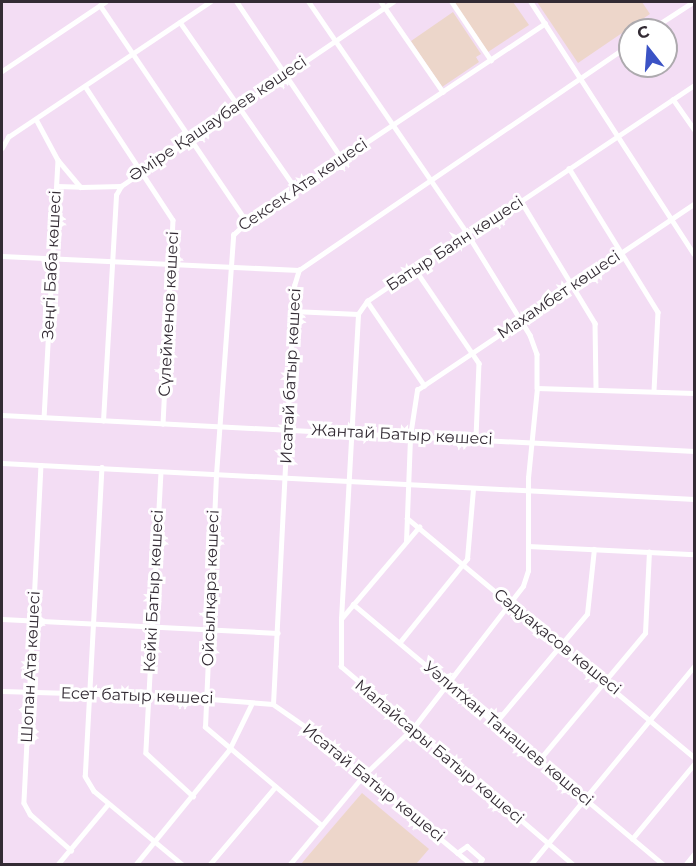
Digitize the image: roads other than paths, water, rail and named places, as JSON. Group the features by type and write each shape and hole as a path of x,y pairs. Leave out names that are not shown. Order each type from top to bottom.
{"street":[{"path":"2,70 105,2"},
{"path":"2,148 8,137 210,2"},
{"path":"237,2 342,159"},
{"path":"290,864 364,775 414,727 509,603 528,571 532,443 537,388 536,348 521,321 431,180 309,2"},
{"path":"381,2 443,92"},
{"name":"Әміре Қашаубаев көшесі","path":"103,421 116,195 121,186 393,2"},
{"path":"452,2 491,60"},
{"path":"531,2 694,254"},
{"path":"668,18 693,2"},
{"path":"100,5 247,222"},
{"path":"180,22 296,189"},
{"name":"Сексек Ата көшесі","path":"216,475 233,235 247,222 545,23"},
{"name":"Исатай батыр көшесі","path":"273,704 293,310 299,270 618,52"},
{"name":"Батыр Баян көшесі","path":"358,314 367,301 466,233 521,201 694,85"},
{"name":"Сүлейменов көшесі","path":"85,86 173,220 163,424"},
{"path":"673,99 694,129"},
{"path":"36,119 58,160 81,187"},
{"name":"Зеңгі Баба көшесі","path":"44,417 58,160"},
{"path":"569,168 624,252 658,312 654,390"},
{"path":"57,186 121,186"},
{"path":"521,201 590,315 597,334 596,390"},
{"name":"Махамбет көшесі","path":"424,385 694,204"},
{"path":"2,256 299,270"},
{"path":"415,268 479,363 476,439"},
{"path":"367,301 424,385 413,401 406,542"},
{"path":"293,310 358,314 350,480"},
{"path":"537,388 694,393"},
{"name":"Жантай Батыр көшесі","path":"2,415 694,451"},
{"path":"2,464 102,467 216,475 285,476 474,489 694,499"},
{"name":"Шопан Ата көшесі","path":"41,465 24,802 30,814 70,850"},
{"path":"102,467 85,776 87,784 108,804 182,864"},
{"name":"Кейкі Батыр көшесі","path":"161,472 146,753 193,796"},
{"name":"Ойсылқара көшесі","path":"216,475 205,727 229,750 322,826"},
{"name":"Малайсары Батыр көшесі","path":"350,480 340,619 340,662 344,671 414,727 572,864"},
{"path":"400,642 463,564 470,549 474,489"},
{"name":"Сәдуақасов көшесі","path":"407,518 694,757"},
{"path":"340,619 419,527"},
{"path":"528,546 694,555"},
{"path":"496,722 587,614 594,549"},
{"path":"540,759 645,633 649,552"},
{"name":"Уәлитхан Танашев көшесі","path":"353,604 663,864"},
{"path":"2,619 278,633"},
{"path":"531,864 549,845 694,666"},
{"name":"Есет батыр көшесі","path":"2,691 148,696 273,704"},
{"path":"136,864 229,750 252,703"},
{"name":"Исатай Батыр көшесі","path":"273,704 364,775 471,864"},
{"path":"632,839 694,764"},
{"path":"210,864 275,788"},
{"path":"58,864 108,804"},
{"path":"457,853 467,846 482,859 480,864"},
{"path":"686,864 694,854"}]}
